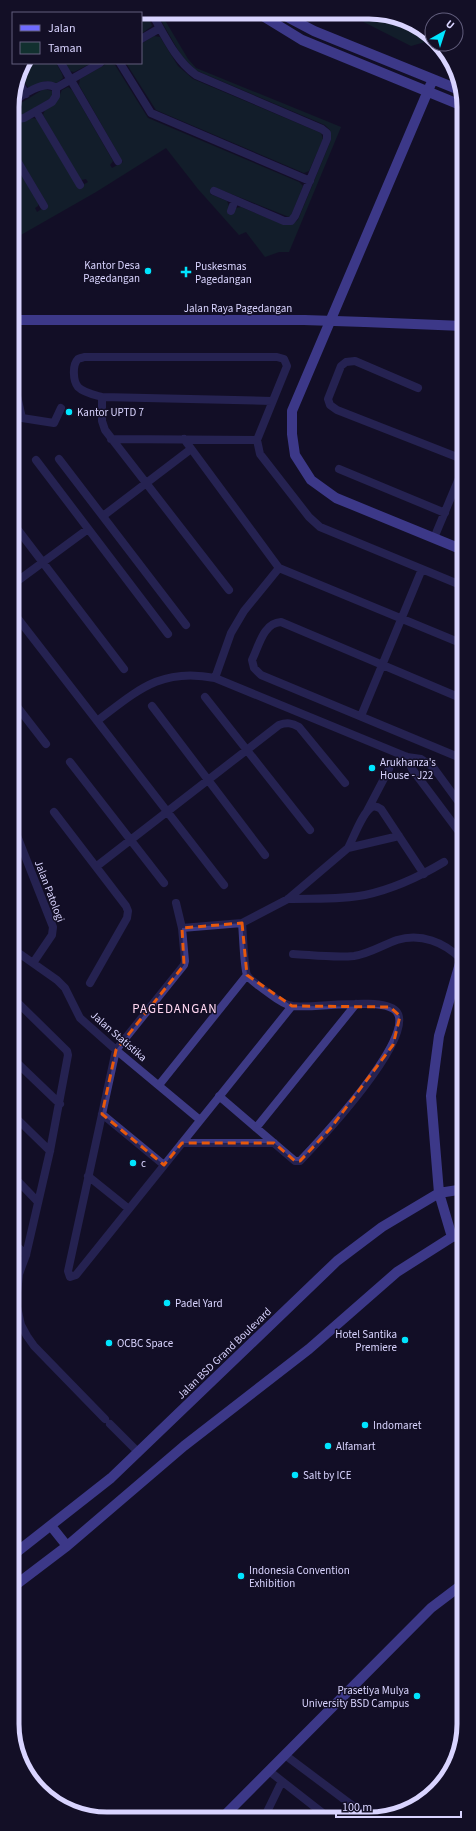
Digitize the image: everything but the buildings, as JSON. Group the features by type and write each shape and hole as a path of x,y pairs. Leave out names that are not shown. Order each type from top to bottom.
{"street":[{"path":"155,19 180,61 196,75 325,130 328,136 292,221 288,222 214,191"},
{"path":"268,19 302,40 457,104"},
{"path":"291,19 314,31 455,88"},
{"path":"142,38 160,28"},
{"path":"62,64 118,161"},
{"path":"56,88 98,64"},
{"path":"121,64 151,113 310,181"},
{"path":"432,79 292,411 292,434 295,455 311,480 336,498 457,548"},
{"path":"19,99 46,84 56,88"},
{"path":"22,87 26,94"},
{"path":"19,118 21,119 36,111 54,99 57,92 56,88"},
{"path":"36,111 80,185"},
{"path":"19,164 44,206"},
{"path":"231,210 235,200"},
{"name":"Jalan Raya Pagedangan","path":"19,320 304,320 457,326"},
{"path":"272,401 102,397 78,387 74,379 74,366 78,360 84,357 281,357 284,359 287,366 257,440 260,454 309,517 320,527 457,584"},
{"path":"418,388 355,361 346,362 341,366 328,399 330,405 337,410 457,457"},
{"path":"102,397 102,421 104,430 229,590"},
{"path":"19,404 22,418 54,423 61,408"},
{"path":"111,439 257,440"},
{"path":"184,440 279,568 457,641"},
{"path":"102,516 191,449"},
{"path":"59,459 186,625"},
{"path":"36,460 168,634"},
{"path":"338,469 445,513"},
{"path":"434,538 457,483"},
{"path":"19,580 88,528"},
{"path":"19,531 124,669"},
{"path":"215,678 231,632 244,611 279,568"},
{"path":"361,716 422,569"},
{"path":"19,620 224,885"},
{"path":"457,696 281,622 274,623 266,628 252,660 254,668 261,675 457,756"},
{"path":"97,720 140,688 154,682 187,674 215,678 408,757 421,759 433,767 457,800"},
{"path":"205,697 310,830"},
{"path":"152,706 265,855"},
{"path":"19,709 46,744"},
{"path":"97,866 279,725 290,723 299,727 345,783"},
{"path":"408,757 409,763 421,781 457,825"},
{"path":"70,762 164,883"},
{"path":"182,928 242,924 288,899 348,848 389,769"},
{"path":"367,812 372,807 381,809 424,874"},
{"path":"54,812 97,866 128,911 127,918 90,983"},
{"path":"348,848 399,836"},
{"name":"Jalan Patologi","path":"19,841 53,927 52,935 34,963"},
{"path":"288,899 364,895 399,885 424,874 444,862"},
{"path":"176,903 182,928 185,961 184,965 116,1050 68,1271 70,1277 76,1275 292,1006"},
{"path":"219,1096 295,1161 300,1161 330,1130 385,1059 393,1046 400,1024 400,1016 397,1012 390,1007 385,1006 356,1004 292,1006 280,1001 256,984 247,975 242,924"},
{"path":"293,954 354,956 369,952 397,940 411,937 424,938 441,943 457,952"},
{"name":"Jalan Statistika","path":"19,953 34,963 65,988 80,1018 200,1120"},
{"path":"452,1237 439,1193 431,1096 438,1036 457,973"},
{"path":"160,1085 247,975"},
{"path":"256,1128 356,1004"},
{"path":"19,1005 67,1051 68,1060 50,1151 26,1255 19,1274"},
{"path":"19,1065 60,1104"},
{"path":"102,1114 164,1165"},
{"path":"19,1121 50,1151"},
{"path":"182,1143 274,1143"},
{"path":"88,1176 129,1209"},
{"path":"19,1182 38,1202"},
{"name":"Jalan BSD Grand Boulevard","path":"19,1551 111,1478 337,1261 382,1227 439,1193 457,1190"},
{"path":"19,1582 67,1546 184,1446 309,1349 397,1272 452,1237 457,1236"},
{"path":"19,1248 26,1255"},
{"path":"19,1316 21,1325 34,1346 138,1452"},
{"path":"51,1526 67,1546"},
{"path":"228,1812 431,1608 457,1588"},
{"path":"285,1755 361,1812"},
{"path":"269,1771 321,1812"},
{"path":"267,1812 282,1782"}],"highlighted area":[{"path":"242,923 247,975 292,1006 390,1007 400,1016 393,1045 330,1129 300,1161 295,1161 274,1143 182,1143 164,1165 102,1114 116,1050 184,965 182,928"}],"green space":[{"path":"142,19 149,19 152,26 142,33"},
{"path":"160,19 164,19 188,59 196,68 341,127 289,252 279,252 265,257 246,232 239,235 198,189 166,148 96,192 19,236 19,171 38,203 38,206 35,208 37,212 48,205 19,157 19,122 31,118 37,119 78,188 88,182 86,179 81,180 43,115 45,110 57,101 62,90 68,87 72,90 113,161 110,165 112,168 123,162 79,85 80,79 106,64 115,65 148,118 299,182 303,186 291,216 289,217 214,187 210,194 227,201 229,206 236,208 241,207 284,225 290,225 298,220 331,140 330,130 325,125 195,70 181,55"},
{"path":"358,19 375,19 392,22 423,37 424,42 411,46"},
{"path":"154,36 160,37 178,66 193,79 321,133 323,139 309,171 304,173 156,110 127,64 142,64 142,43"},
{"path":"30,64 57,64 63,78 57,83 45,81 31,88 28,87 23,81"},
{"path":"66,64 90,64 74,72 70,71"},
{"path":"44,89 52,91 53,95 51,98 22,115 19,115 19,104"}],"place":[{"name":"Kantor Desa Pagedangan","path":"148,271"},
{"name":"Puskesmas Pagedangan","path":"186,272"},
{"name":"Kantor UPTD 7","path":"69,412"},
{"name":"Arukhanza's House - J22","path":"372,768"},
{"name":"c","path":"133,1163"},
{"name":"Padel Yard","path":"167,1303"},
{"name":"Hotel Santika Premiere","path":"405,1340"},
{"name":"OCBC Space","path":"109,1343"},
{"name":"Indomaret","path":"365,1425"},
{"name":"Alfamart","path":"328,1446"},
{"name":"Salt by ICE","path":"295,1475"},
{"name":"Indonesia Convention Exhibition","path":"241,1576"},
{"name":"Prasetiya Mulya University BSD Campus","path":"417,1696"}],"district":[{"name":"PAGEDANGAN","path":"175,1008"}]}
